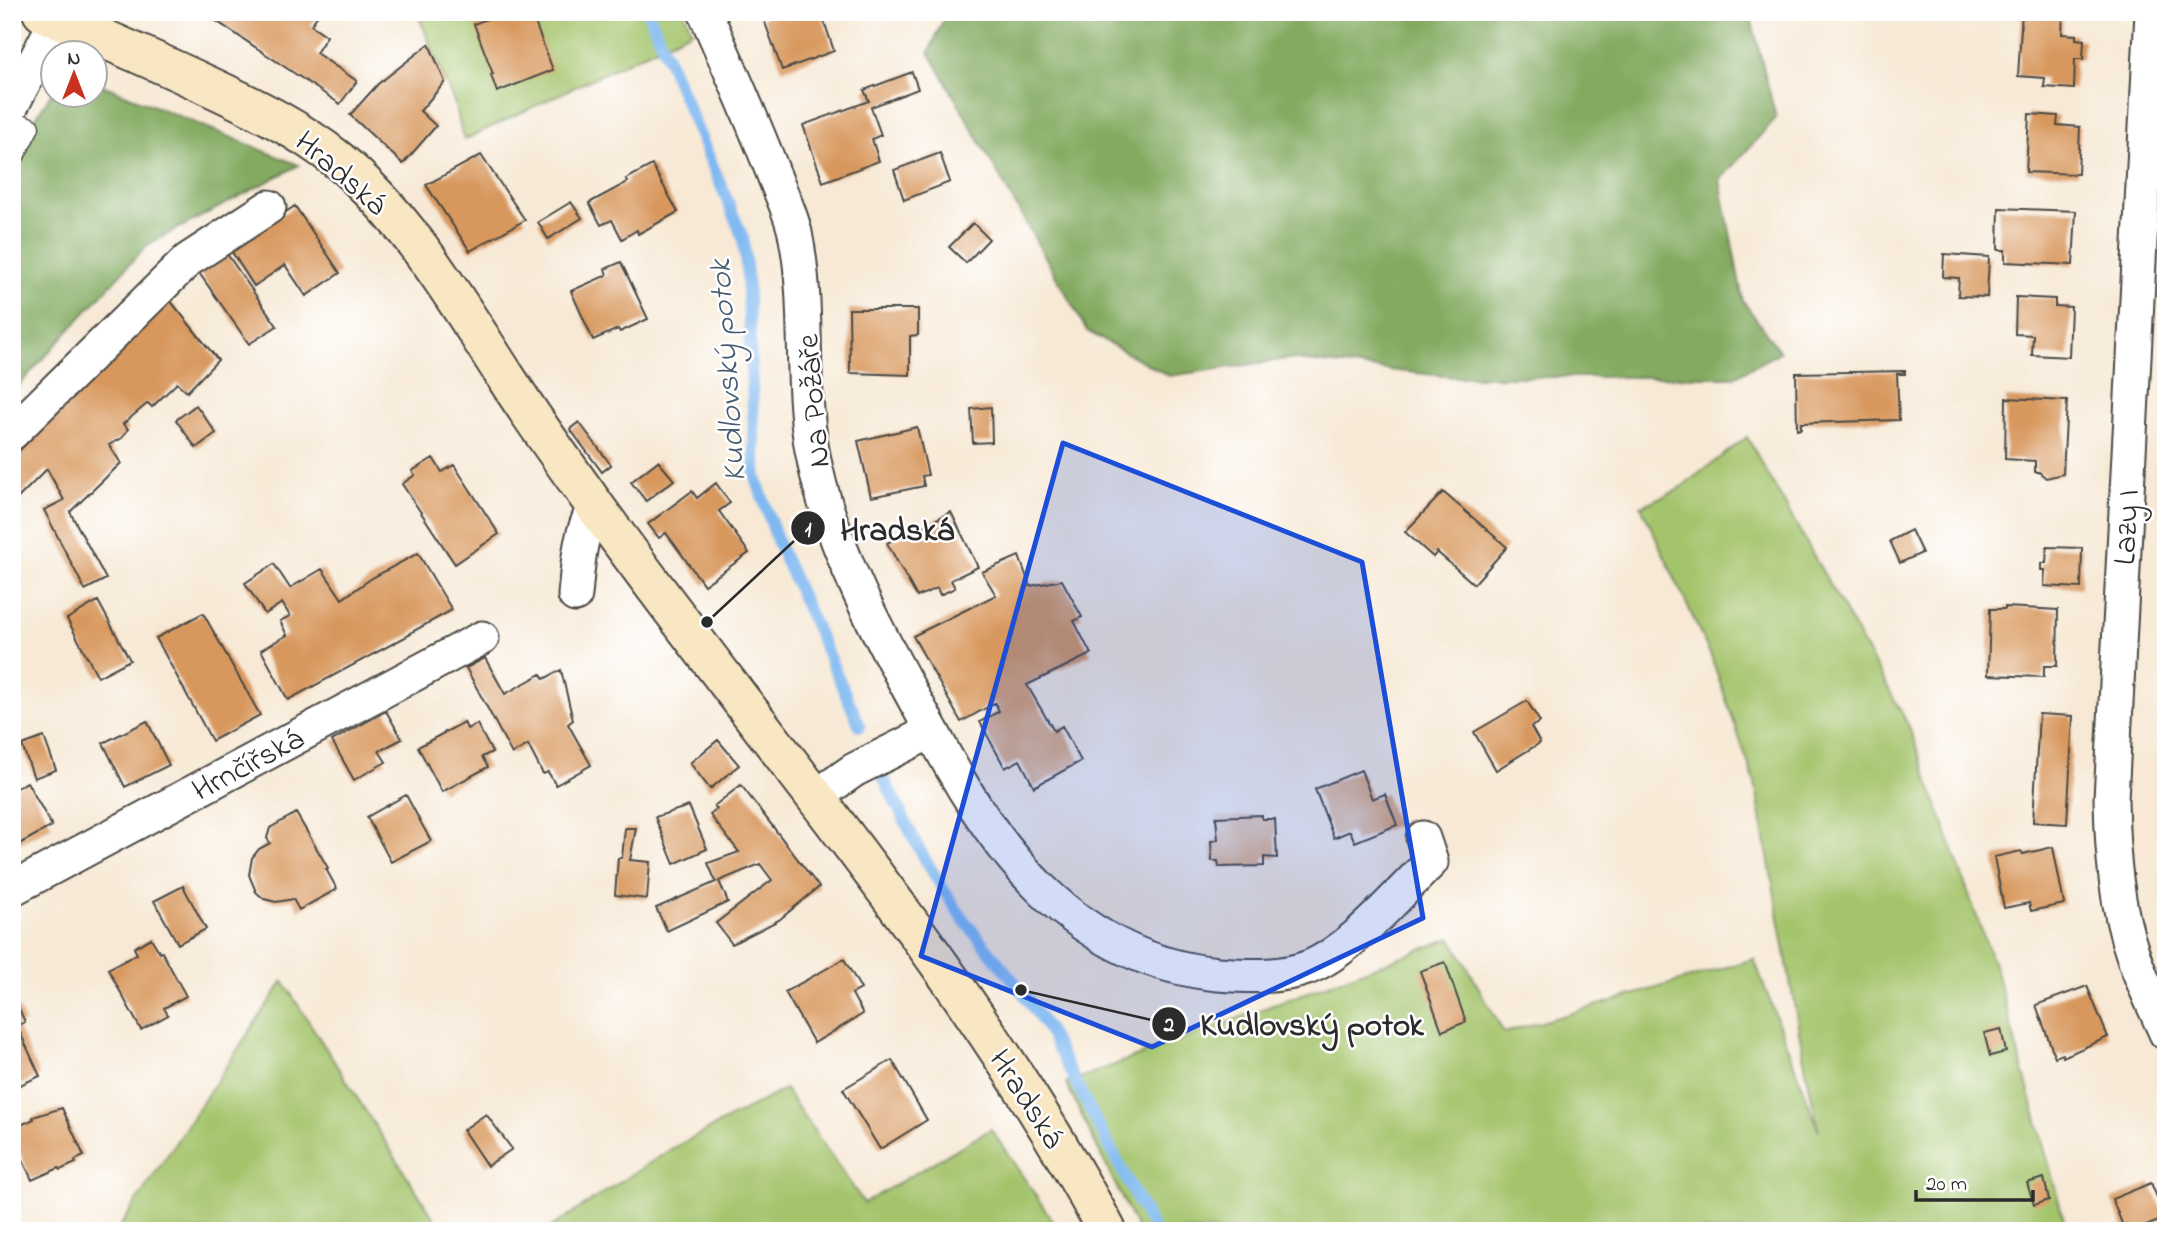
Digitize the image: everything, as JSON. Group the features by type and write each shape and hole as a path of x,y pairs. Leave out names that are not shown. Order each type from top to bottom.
{"street":[{"name":"Na Požáře","path":"705,12 754,122 795,231 803,289 811,448 825,506 846,562 959,784 976,811 1037,886 1069,914 1132,953 1203,972 1245,976 1277,975 1307,968 1332,955 1354,937 1431,862 1423,838"},
{"name":"Lazy I","path":"2152,12 2111,799 2112,849 2119,898 2134,958 2166,1033"},
{"path":"12,105 49,15"},
{"name":"Hradská","path":"49,15 255,108 313,142 361,181 402,225 424,253 595,506 906,919 1045,1123 1107,1231"},
{"path":"12,433 188,260 269,208"},
{"path":"575,595 583,530 595,506"},
{"name":"Hrnčířská","path":"12,889 482,638"},
{"path":"814,799 854,771 932,732"}],"lane":[{"path":"12,119 30,127 12,162"}],"highlighted area":[{"path":"1063,443 1362,562 1423,918 1152,1047 921,956"}],"green space":[{"path":"417,12 684,12 692,31 464,140 454,102"},
{"path":"947,12 1746,12 1750,14 1776,118 1720,180 1743,301 1780,352 1734,377 1453,377 1288,359 1169,376 1087,331 929,52"},
{"path":"108,87 299,165 147,245 12,393 12,162 42,108 108,108"},
{"path":"1747,437 1908,724 1995,968 2067,1231 1138,1231 1066,1083 1451,938 1504,1033 1754,959 1819,1131 1755,783 1711,656 1641,506 1676,491"},
{"path":"283,981 442,1231 117,1231"},
{"path":"785,1089 864,1203 991,1129 1054,1223 1042,1231 545,1231 671,1149"}],"building":[{"path":"203,12 320,12 311,25 327,36 316,53 357,81 340,104"},
{"path":"504,12 531,12 553,70 497,92 474,24"},
{"path":"778,12 821,12 834,51 782,70 763,17"},
{"path":"2022,12 2063,12 2062,34 2076,35 2076,39 2084,40 2083,59 2075,59 2074,89 2044,87 2045,78 2018,76"},
{"path":"429,44 445,82 420,111 436,126 403,164 350,115 378,84"},
{"path":"912,72 918,89 871,107 881,135 872,139 879,161 823,182 803,125 869,101 864,90"},
{"path":"2029,114 2058,116 2057,125 2080,127 2078,174 2026,172"},
{"path":"940,153 950,182 904,200 894,170"},
{"path":"481,155 525,220 470,251 426,185"},
{"path":"652,165 678,212 638,234 637,230 622,239 612,220 601,225 589,203 628,182 626,179"},
{"path":"571,202 582,218 548,239 538,222"},
{"path":"295,206 340,273 306,296 285,265 254,286 230,249"},
{"path":"1999,208 2076,211 2073,265 2005,262 2005,250 1998,250"},
{"path":"973,223 989,239 966,263 949,247"},
{"path":"225,251 277,326 249,344 197,270"},
{"path":"1944,254 1989,257 1987,297 1958,296 1959,278 1943,277"},
{"path":"621,262 648,319 620,332 618,329 593,340 571,291 607,275 605,269"},
{"path":"2016,297 2055,299 2055,306 2071,307 2069,357 2032,355 2033,335 2015,334"},
{"path":"169,299 218,360 187,392 177,383 152,407 148,403 123,424 128,429 122,438 109,445 121,463 70,512 106,579 85,590 44,510 64,500 47,469 12,504 12,458"},
{"path":"849,309 918,309 918,335 910,336 910,375 850,373"},
{"path":"1905,371 1905,374 1897,374 1899,420 1801,423 1801,429 1797,430 1796,373"},
{"path":"2006,398 2067,401 2063,474 2046,478 2035,472 2035,461 2005,459"},
{"path":"196,405 216,433 196,448 176,420"},
{"path":"991,407 992,442 973,443 971,409"},
{"path":"579,422 611,465 602,472 570,429"},
{"path":"917,427 928,475 922,476 924,486 871,497 858,441"},
{"path":"433,458 442,472 454,465 499,534 455,564 402,484 415,475 412,471"},
{"path":"658,461 674,480 646,501 631,482"},
{"path":"716,483 730,503 719,511 749,553 704,585 666,533 659,538 648,524 692,491 697,498"},
{"path":"1443,492 1507,547 1474,584 1437,552 1433,557 1405,532"},
{"path":"951,512 978,567 951,580 955,588 940,595 937,588 917,597 887,543"},
{"path":"1911,530 1922,553 1900,563 1890,541"},
{"path":"2047,547 2082,548 2081,588 2044,586 2045,570 2041,570 2041,563 2046,563"},
{"path":"418,553 452,610 288,700 261,650 287,635 280,621 290,616 282,603 265,614 245,583 274,564 290,588 322,569 342,599 372,578"},
{"path":"1019,556 1030,586 1062,580 1082,617 1074,621 1091,654 1027,685 1054,731 1062,726 1081,761 1034,787 1020,760 1005,768 980,722 999,711 995,703 961,722 913,636 996,595 982,572"},
{"path":"98,601 130,660 98,677 67,619"},
{"path":"2005,607 2058,610 2057,666 2044,666 2044,677 1988,675 1990,609"},
{"path":"203,613 260,715 212,741 156,638"},
{"path":"485,658 505,694 541,674 544,679 561,670 573,720 568,724 591,765 556,785 548,772 543,774 528,745 512,754 466,668"},
{"path":"1527,701 1540,722 1531,727 1540,743 1496,770 1474,732"},
{"path":"386,711 402,739 379,751 386,762 354,780 332,741"},
{"path":"2039,714 2073,716 2067,824 2033,822"},
{"path":"147,721 169,765 125,787 103,743"},
{"path":"464,722 467,729 477,724 492,752 482,757 488,767 442,792 418,747"},
{"path":"44,737 56,770 34,778 22,745"},
{"path":"718,740 739,765 710,789 690,763"},
{"path":"1361,770 1372,799 1385,794 1397,825 1355,842 1350,831 1334,838 1315,789"},
{"path":"27,782 52,826 12,848 12,790"},
{"path":"741,785 819,887 779,920 732,944 716,923 772,880 760,864 719,881 728,902 667,931 656,908 716,882 708,863 739,852 710,815 717,809 714,806"},
{"path":"406,795 431,841 391,862 367,817"},
{"path":"689,806 707,849 674,864 655,817"},
{"path":"296,813 337,889 299,910 293,899 276,902 264,899 256,892 249,875 252,858 259,849 270,843 267,838 270,828"},
{"path":"1262,815 1262,819 1275,819 1277,858 1264,857 1264,866 1219,867 1218,861 1212,861 1211,841 1218,840 1216,817"},
{"path":"625,828 636,828 630,860 650,862 647,899 615,895 618,858 622,858"},
{"path":"2053,847 2064,904 2031,911 2029,903 2004,908 1994,857"},
{"path":"183,886 206,929 178,944 154,901"},
{"path":"151,938 160,953 162,952 186,996 164,1008 168,1015 141,1030 108,969 137,954 134,948"},
{"path":"844,959 861,989 852,994 863,1014 814,1043 785,992"},
{"path":"1445,962 1466,1022 1442,1031 1420,971"},
{"path":"2087,986 2108,1037 2063,1057 2063,1054 2055,1057 2036,1005"},
{"path":"16,1002 25,1022 17,1026 40,1076 18,1086 15,1080 12,1081 12,1004"},
{"path":"2001,1029 2006,1052 1990,1056 1984,1033"},
{"path":"892,1060 927,1120 880,1149 843,1089"},
{"path":"62,1108 84,1156 75,1160 76,1163 32,1180 12,1137 12,1129 34,1119 33,1117"},
{"path":"486,1114 512,1149 487,1166 463,1130"},
{"path":"2044,1178 2049,1200 2034,1205 2027,1183"},
{"path":"2151,1183 2166,1218 2134,1231 2125,1231 2112,1199"}],"waterway":[{"name":"Kudlovský potok","path":"648,12 743,238 756,478 779,546 860,726"},
{"name":"Kudlovský potok","path":"876,763 918,847 941,886 963,919 1021,990 1047,1028 1154,1231"}],"place":[{"name":"Hradská","path":"707,622"},
{"name":"Kudlovský potok","path":"1021,990"}]}
